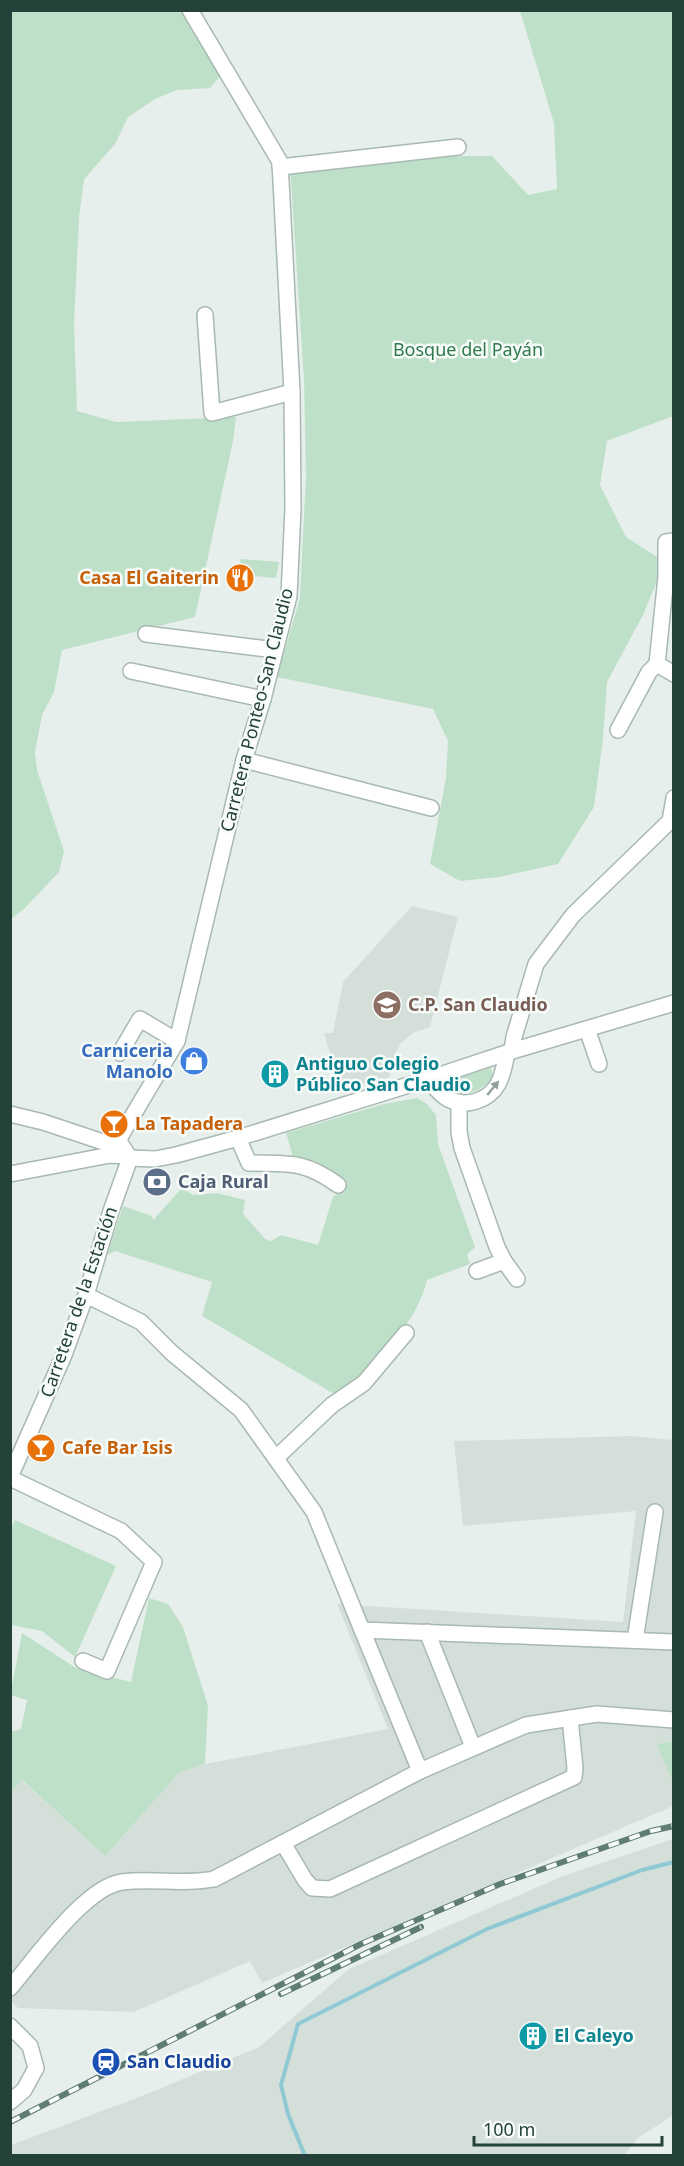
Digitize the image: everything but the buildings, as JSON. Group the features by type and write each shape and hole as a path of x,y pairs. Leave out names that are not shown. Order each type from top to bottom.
{"street":[{"name":"Carretera Ponteo-San Claudio","path":"128,1157 120,1143 120,1137 177,1041 244,760 263,699 289,596 293,508 292,392 280,162 190,10"},
{"path":"280,167 458,147"},
{"path":"206,315 212,412 292,392"},
{"path":"618,730 649,672 657,664 666,577 665,549 666,542 674,541"},
{"path":"146,634 275,650"},
{"path":"657,664 674,674"},
{"path":"131,671 263,699"},
{"path":"244,760 431,808"},
{"path":"428,1080 441,1094 459,1102 480,1100 492,1093 499,1083 510,1052 536,964 573,915 670,820 674,798"},
{"path":"10,1174 110,1155 155,1159 176,1155 238,1138 674,1003"},
{"path":"120,1053 140,1019 177,1041"},
{"path":"587,1029 598,1064"},
{"path":"459,1102 459,1132 462,1148 504,1261 517,1279"},
{"path":"10,1114 43,1122 110,1144 128,1157"},
{"path":"238,1138 249,1163 301,1164 324,1174 338,1185"},
{"name":"Carretera de la Estación","path":"10,1478 51,1387 86,1295 128,1157"},
{"path":"477,1270 504,1261"},
{"path":"86,1295 141,1322 172,1353 241,1410 314,1512 420,1771"},
{"path":"276,1458 332,1405 364,1383 406,1333"},
{"path":"10,1478 121,1531 154,1562 107,1671 83,1661"},
{"path":"635,1640 655,1512"},
{"path":"362,1629 674,1642"},
{"path":"428,1632 472,1747"},
{"path":"10,1988 82,1904 102,1888 123,1882 186,1883 214,1879 420,1771 526,1725 597,1714 674,1720"},
{"path":"283,1842 312,1888 330,1889 574,1777 570,1718"},
{"path":"10,2026 30,2046 36,2068 24,2090 10,2102"}],"shaded area":[{"name":"C.P. San Claudio","path":"412,906 458,917 430,1027 413,1033 399,1045 388,1070 390,1077 341,1090 324,1033 333,1033 343,982"},
{"path":"632,1436 673,1440 673,1741 658,1744 673,1783 673,1806 262,1983 250,1961 134,2012 18,2008 11,2001 10,1791 21,1780 105,1856 180,1772 205,1764 388,1729 337,1604 623,1622 636,1511 463,1526 454,1441"},
{"path":"673,1839 673,2115 638,2138 624,2155 11,2155 11,2145 147,2094 259,2047 349,1969 563,1876"}],"green space":[{"path":"11,11 183,11 221,75 210,88 177,90 155,99 128,117 115,144 84,179 79,218 74,325 77,411 116,422 236,417 233,441 195,617 62,650 54,692 42,715 35,752 37,770 64,851 59,872 23,910 11,919"},
{"name":"Bosque del Payán","path":"520,11 673,11 673,416 607,441 600,485 626,537 665,562 643,615 607,682 603,739 594,807 558,864 499,877 460,881 430,864 446,778 448,741 433,709 277,677 300,598 306,476 304,380 290,165 365,156 492,156 528,195 557,189 554,123"},
{"path":"240,559 279,562 276,578 254,576 241,570"},
{"path":"491,1068 493,1076 488,1082 470,1093 456,1092 445,1082"},
{"path":"417,1098 426,1103 436,1115 438,1144 475,1247 467,1255 470,1264 427,1280 421,1298 403,1329 378,1357 336,1395 202,1316 212,1282 115,1251 107,1255 123,1206 152,1216 153,1220 182,1188 193,1195 217,1193 245,1200 243,1214 265,1239 271,1241 281,1235 318,1245 333,1197 339,1191 294,1160 286,1133 384,1104"},
{"path":"15,1520 116,1566 75,1657 42,1631 11,1625 10,1531"},
{"path":"149,1598 168,1604 183,1627 208,1706 205,1764 180,1772 105,1856 22,1780 11,1791 10,1732 21,1729 27,1700 11,1695 11,1691 22,1633 76,1668 131,1682"},
{"path":"674,1741 673,1783 657,1744"}],"waterway":[{"path":"305,2156 288,2114 281,2085 298,2024 487,1929 642,1870 674,1862"}],"railway":[{"path":"10,2122 361,1944 500,1884 651,1831 674,1826"},
{"path":"281,1994 421,1927"}],"place":[{"name":"Casa El Gaiterin","path":"240,578"},
{"name":"C.P. San Claudio","path":"387,1005"},
{"name":"Carniceria Manolo","path":"194,1061"},
{"name":"Antiguo Colegio Público San Claudio","path":"275,1074"},
{"name":"La Tapadera","path":"114,1124"},
{"name":"Caja Rural","path":"157,1182"},
{"name":"Cafe Bar Isis","path":"41,1448"},
{"name":"El Caleyo","path":"533,2036"},
{"name":"San Claudio","path":"106,2062"}]}
